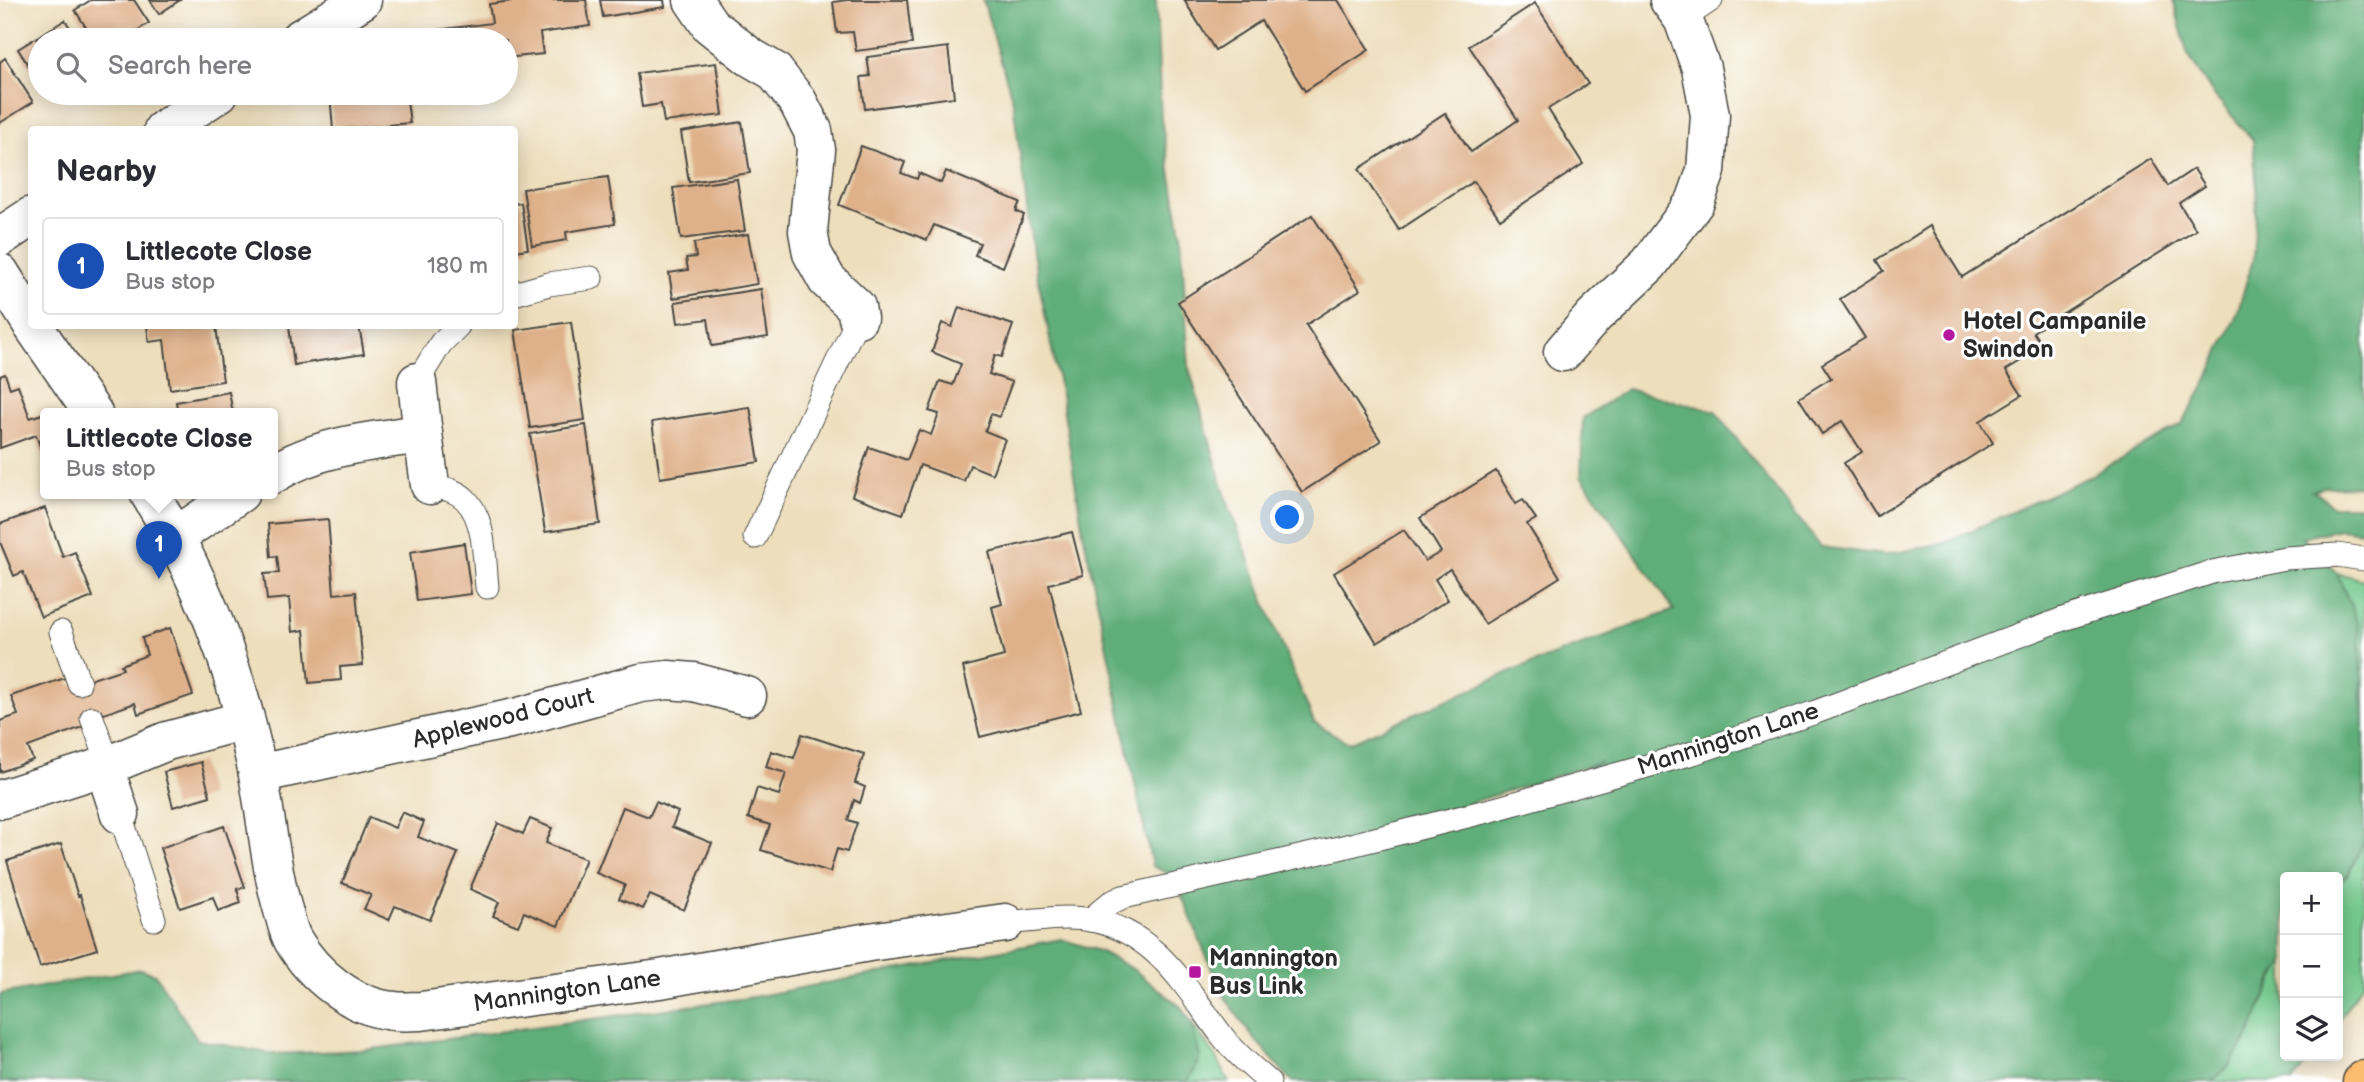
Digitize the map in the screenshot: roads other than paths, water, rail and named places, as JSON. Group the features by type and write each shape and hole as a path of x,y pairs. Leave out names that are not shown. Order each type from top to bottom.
{"street":[{"path":"692,0 710,25 750,57 774,71 798,102 813,131 816,150 808,231 812,253 827,279 856,307 858,318"},
{"path":"314,28 346,4"},
{"path":"1563,352 1594,316 1649,264 1695,202 1699,192 1706,171 1710,115 1688,6"},
{"path":"169,126 201,105"},
{"path":"0,237 28,219"},
{"path":"0,274 28,319"},
{"path":"35,329 90,408"},
{"path":"417,382 430,485"},
{"path":"278,470 325,451 423,434"},
{"name":"Mannington Lane","path":"153,499 198,583 223,645 258,774 279,896 292,938 316,971 335,987 365,1003 393,1011 421,1011 660,979 869,942 1005,923"},
{"path":"175,537 231,499"},
{"name":"Applewood Court","path":"258,774 519,717 641,684 668,680 694,682 747,696"},
{"path":"2,799 106,765 167,741 244,720"},
{"path":"106,765 120,814"}],"lane":[{"path":"518,293 549,284 592,278"},
{"path":"755,537 858,318"},
{"path":"417,382 441,343 455,329"},
{"path":"430,485 450,490 466,499 477,518 487,587"},
{"name":"Mannington Lane","path":"1090,920 1123,897 1495,809 1693,753 1816,712 2063,619 2170,583 2285,558 2337,555 2364,559"},
{"path":"61,632 79,683"},
{"path":"92,718 106,765"},
{"path":"120,814 154,919"},
{"name":"Mannington Lane","path":"1005,923 1090,920 1132,934 1148,946 1183,982 1225,1040 1269,1082"}],"place":[{"name":"Hotel Campanile Swindon","path":"1949,335"},
{"name":"Littlecote Close","path":"159,579"},
{"name":"Mannington Bus Link","path":"1195,972"}]}
